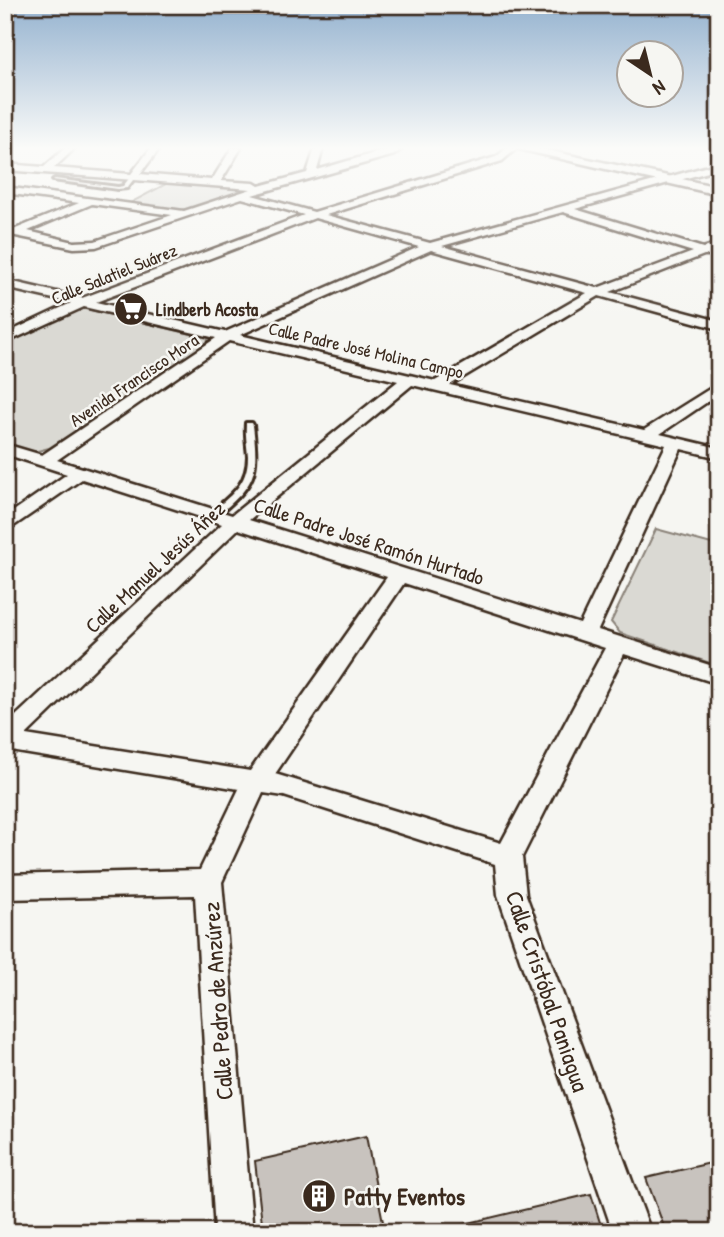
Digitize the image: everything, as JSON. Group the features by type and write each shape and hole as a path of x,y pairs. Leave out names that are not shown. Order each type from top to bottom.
{"street":[{"path":"5,237 82,206"},
{"path":"120,206 184,214"},
{"path":"17,232 86,245 209,206"},
{"path":"280,206 719,325"},
{"name":"Calle Salatiel Suárez","path":"5,340 84,302 345,206"},
{"name":"Avenida Francisco Mora","path":"45,461 226,337 431,246 575,206"},
{"path":"563,209 719,256"},
{"path":"437,386 598,292 719,246"},
{"name":"Calle Padre José Molina Campo","path":"5,284 719,453"},
{"name":"Calle Manuel Jesús Áñez","path":"5,741 236,522 408,381"},
{"path":"647,436 719,387"},
{"path":"586,634 675,443"},
{"name":"Calle Padre José Ramón Hurtado","path":"5,449 719,676"},
{"path":"5,526 80,473"},
{"name":"Calle Pedro de Anzúrez","path":"234,1232 208,883 256,783 400,574"},
{"path":"5,741 284,786 508,857 618,644"},
{"name":"Calle Cristóbal Paniagua","path":"508,857 512,895 632,1232"},
{"path":"5,887 208,883"}],"lane":[{"path":"213,515 241,491 253,470 249,425"}],"shaded area":[{"path":"146,206 202,206 189,210"},
{"path":"78,307 208,338 207,344 49,448 30,453 5,445 5,345"},
{"path":"656,529 719,546 719,666 620,633 611,622"}],"building":[{"name":"Patty Eventos","path":"366,1136 385,1232 263,1232 255,1161"},
{"path":"719,1161 719,1232 666,1232 646,1178"},
{"path":"591,1194 603,1232 461,1232 460,1225"}],"place":[{"name":"Lindberb Acosta","path":"131,309"},
{"name":"Patty Eventos","path":"319,1196"}]}
